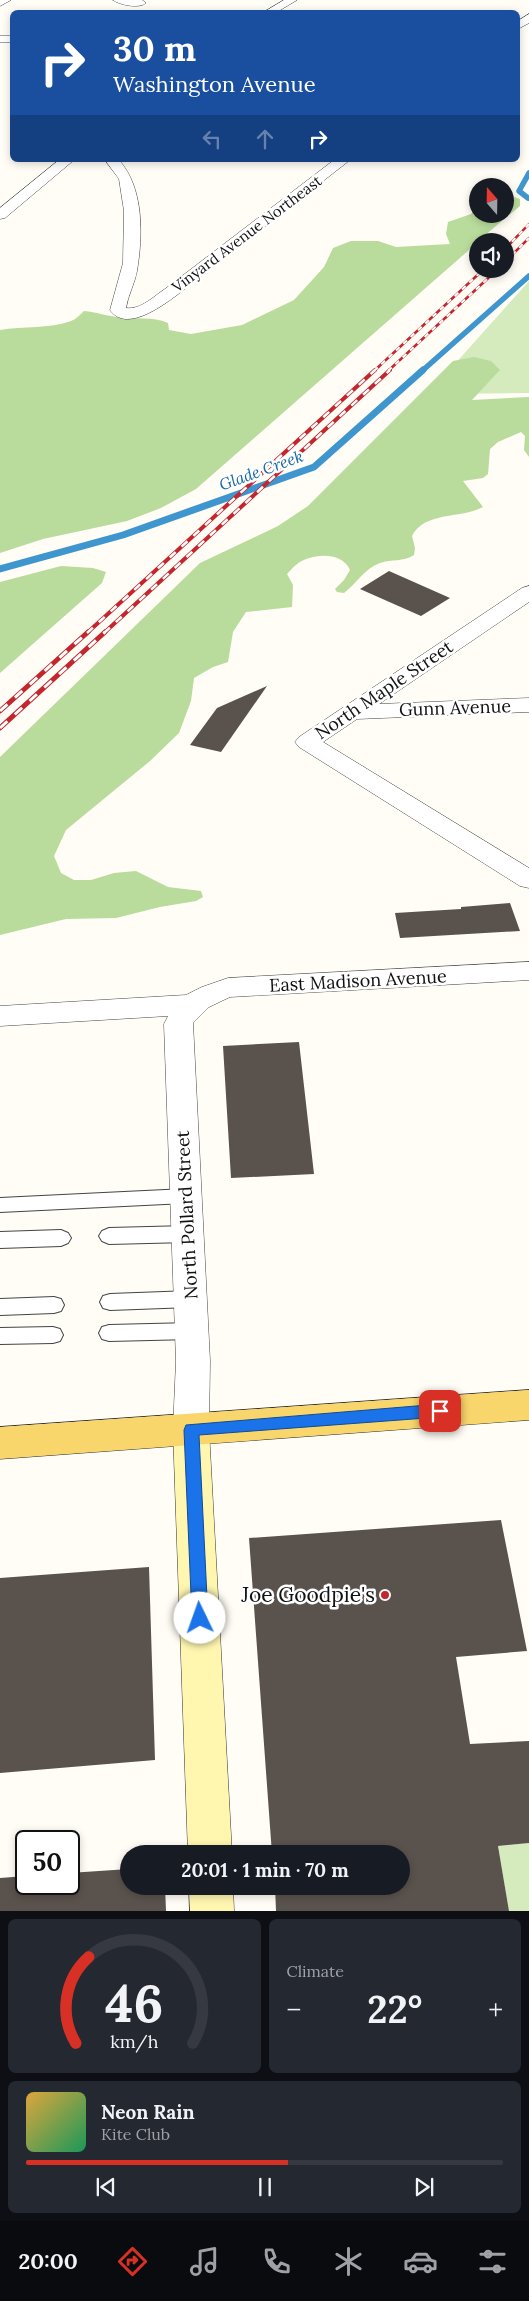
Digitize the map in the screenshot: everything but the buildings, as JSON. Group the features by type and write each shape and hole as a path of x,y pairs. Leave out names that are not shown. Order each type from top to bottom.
{"main road":[{"path":"0,1443 529,1404"},
{"path":"191,1430 210,1845"},
{"path":"211,1895 212,1911"}],"street":[{"path":"0,3 5,0"},
{"path":"118,0 141,3"},
{"path":"274,10 292,0"},
{"path":"0,215 65,162"},
{"name":"Vinyard Avenue Northeast","path":"113,162 127,181 131,217 129,273 119,300 118,310 136,313 171,292 340,162"},
{"name":"North Maple Street","path":"523,600 307,742 529,880"},
{"name":"Gunn Avenue","path":"352,712 529,706"},
{"name":"East Madison Avenue","path":"191,1005 204,996 228,988 529,971"},
{"path":"0,1016 191,1005"},
{"name":"North Pollard Street","path":"191,1005 178,1024 191,1299 191,1430"}],"lane":[{"path":"0,1205 186,1196"},
{"path":"110,1236 188,1234"},
{"path":"0,1240 61,1238"},
{"path":"110,1302 191,1299"},
{"path":"0,1307 54,1305"},
{"path":"109,1334 192,1331"},
{"path":"0,1336 53,1335"}],"green space":[{"path":"514,197 520,199 520,206 514,211"},
{"path":"469,215 469,223 500,223 488,233 469,233 469,250 196,489 161,508 127,521 43,539 0,553 0,330 63,324 75,319 84,311 109,316 162,321 168,323 169,330 191,334 242,325 294,300 324,267 333,248 351,241 378,241 396,247 450,244 446,234 448,222"},
{"path":"529,281 529,393 428,394"},
{"path":"474,357 491,361 500,370 472,400 529,397 529,457 524,450 525,436 521,432 498,442 490,449 488,474 483,478 463,481 483,507 425,523 412,536 415,548 414,555 406,559 384,562 374,566 365,572 344,593 337,592 335,589 350,570 340,560 333,557 317,556 302,561 295,566 287,574 293,585 292,607 246,612 233,632 228,662 213,667 194,678 191,701 179,733 150,761 66,830 54,856 61,873 74,880 91,880 114,873 136,871 168,887 201,891 203,897 196,901 160,907 116,918 66,919 0,935 0,757 200,563 278,526 308,506 453,361"},
{"path":"61,566 93,568 106,572 102,583 0,673 0,582"},
{"path":"529,1843 529,1911 509,1911 498,1846"}],"waterway":[{"path":"528,198 519,191 529,173"},
{"name":"Glade Creek","path":"422,371 529,276"},
{"name":"Glade Creek","path":"0,569 123,535 314,467 423,370"}],"railway":[{"path":"514,240 529,224"},
{"path":"514,253 529,238"},
{"path":"374,371 474,278"},
{"path":"388,371 488,278"},
{"path":"87,633 375,370"},
{"path":"104,633 390,370"},
{"path":"0,711 88,632"},
{"path":"0,728 105,632"}],"place":[{"name":"Joe Goodpie's","path":"385,1595"}],"route":[{"path":"200,1618 191,1430 440,1411"}]}
